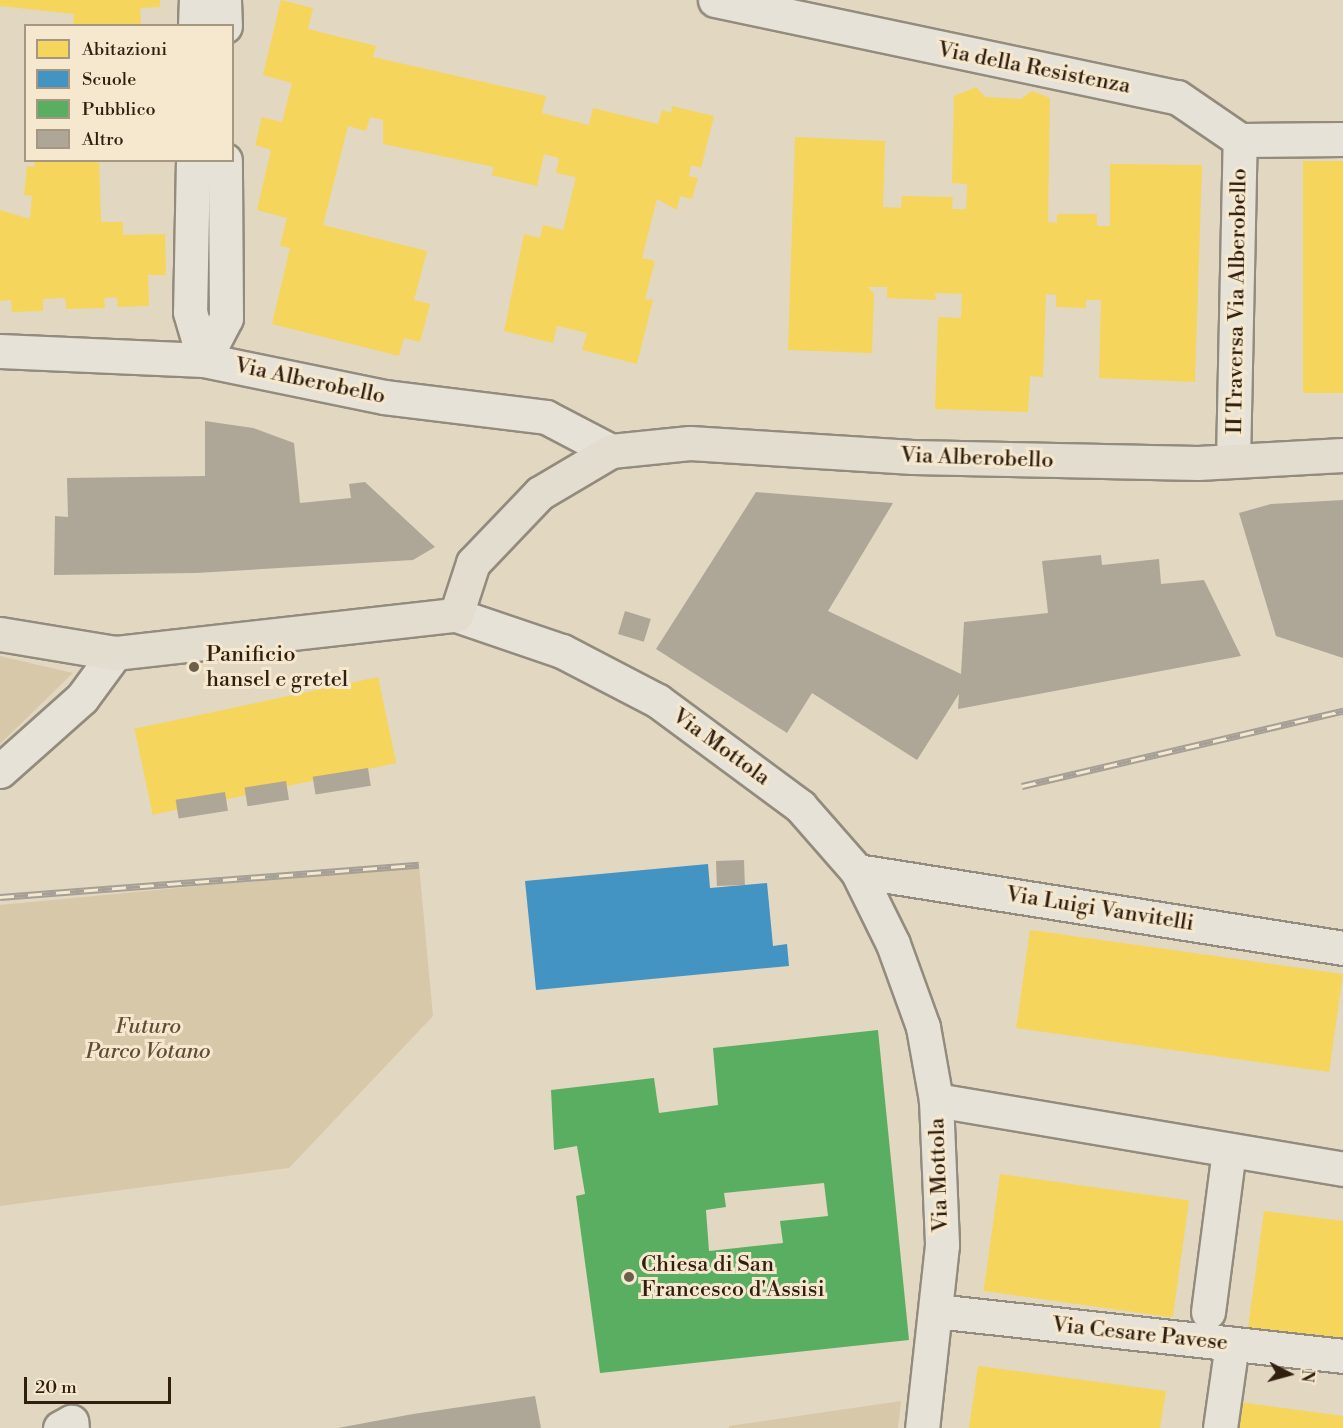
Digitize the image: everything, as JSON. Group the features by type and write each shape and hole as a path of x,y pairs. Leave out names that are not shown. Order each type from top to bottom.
{"main road":[{"name":"Via Alberobello","path":"456,615 481,555 540,493 611,451 690,443 913,457 1233,462 1343,455"},
{"name":"Via Mottola","path":"0,634 115,653 456,615"}],"street":[{"path":"195,24 196,0"},
{"path":"225,0 225,24"},
{"name":"Via della Resistenza","path":"715,0 1177,97 1240,140"},
{"path":"1240,140 1343,139"},
{"name":"II Traversa Via Alberobello","path":"1233,462 1240,140"},
{"path":"193,162 190,312 204,360"},
{"path":"204,360 226,318 225,162"},
{"name":"Via Alberobello","path":"0,351 204,360 384,397 546,417 611,451"},
{"name":"Via Mottola","path":"456,615 562,651 658,701 800,806 857,870 893,944 923,1027 936,1100 942,1245 921,1428"},
{"path":"0,771 82,698 115,653"},
{"name":"Via Luigi Vanvitelli","path":"857,870 1343,948"},
{"path":"936,1100 1343,1169"},
{"path":"1208,1312 1230,1150"},
{"name":"Via Cesare Pavese","path":"936,1311 1343,1356"},
{"path":"1220,1428 1232,1344"},
{"path":"60,1428 71,1422 72,1428"}],"green space":[{"path":"0,656 73,673 0,744"},
{"name":"Futuro Parco Votano","path":"419,865 433,1016 289,1168 0,1206 0,905"},
{"path":"901,1401 898,1428 729,1428 729,1426"}],"building: Abitazioni":[{"path":"0,0 160,0 160,7 140,8 141,24 73,24 74,14 0,6"},
{"path":"281,0 313,8 308,29 376,46 373,57 546,96 542,113 589,125 593,108 658,124 662,110 671,113 672,106 714,116 701,168 691,165 689,176 698,178 692,199 680,196 677,210 657,199 642,258 655,261 645,299 653,300 637,364 582,350 587,333 557,326 553,343 504,331 524,234 540,238 543,225 563,230 576,177 556,173 559,158 544,154 537,186 491,175 494,167 383,144 383,120 370,117 366,131 348,126 323,225 427,251 414,300 430,304 420,342 404,338 399,356 272,324 290,248 280,246 287,218 257,210 271,150 255,145 262,117 282,122 292,83 263,75"},
{"path":"976,87 985,97 1021,99 1032,91 1050,98 1048,222 1057,223 1057,214 1097,214 1097,226 1110,226 1110,164 1202,165 1195,382 1099,378 1101,300 1086,300 1086,308 1056,307 1056,295 1046,294 1043,377 1030,376 1028,412 935,409 938,317 961,318 962,294 935,293 936,300 887,298 887,287 868,287 874,294 872,353 788,350 795,137 885,141 883,207 901,208 902,196 953,197 952,209 966,209 967,184 952,183 954,96"},
{"path":"1303,161 1343,161 1343,393 1303,393"},
{"path":"35,162 99,162 101,222 123,222 123,235 165,234 166,275 148,275 149,306 118,307 117,297 104,298 105,308 66,309 65,298 43,299 43,311 12,312 11,300 0,301 0,210 30,219 32,196 24,195 27,166 34,167"},
{"path":"378,677 396,763 153,815 134,729"},
{"path":"1030,930 1343,974 1329,1072 1016,1028"},
{"path":"1000,1174 1189,1201 1173,1317 984,1291"},
{"path":"1264,1211 1343,1221 1343,1340 1248,1328"},
{"path":"978,1366 1166,1391 1160,1428 969,1428"},
{"path":"1239,1402 1343,1416 1343,1428 1236,1428"}],"building: Scuole":[{"path":"708,864 710,888 767,883 773,946 787,944 789,966 536,990 525,881"}],"building: Pubblico":[{"path":"878,1030 909,1340 600,1373 576,1196 585,1194 577,1146 554,1150 551,1090 654,1078 659,1113 718,1105 713,1048","holes":["824,1183 828,1216 780,1221 783,1243 709,1251 706,1210 726,1207 724,1193"]}],"building: Altro":[{"path":"205,421 253,428 294,443 300,503 351,498 349,484 365,482 435,547 413,560 196,573 54,575 55,516 68,517 67,478 205,476"},
{"path":"756,492 893,503 828,611 961,674 964,622 1048,613 1042,561 1101,555 1102,565 1159,559 1161,584 1204,580 1241,656 958,709 959,694 917,760 812,693 787,733 656,649"},
{"path":"1343,500 1343,658 1276,636 1239,513 1271,504"},
{"path":"625,611 651,619 644,642 618,634"},
{"path":"368,768 371,786 316,795 313,777"},
{"path":"286,781 289,800 247,806 245,788"},
{"path":"225,792 228,811 179,819 176,800"},
{"path":"744,860 745,885 717,886 716,861"},
{"path":"535,1396 541,1428 338,1428 413,1414"}],"railway":[{"path":"1022,786 1343,711"},
{"path":"0,897 419,865"}],"place":[{"name":"Panificio hansel e gretel","path":"194,667"},
{"name":"Chiesa di San Francesco d'Assisi","path":"629,1277"}]}
